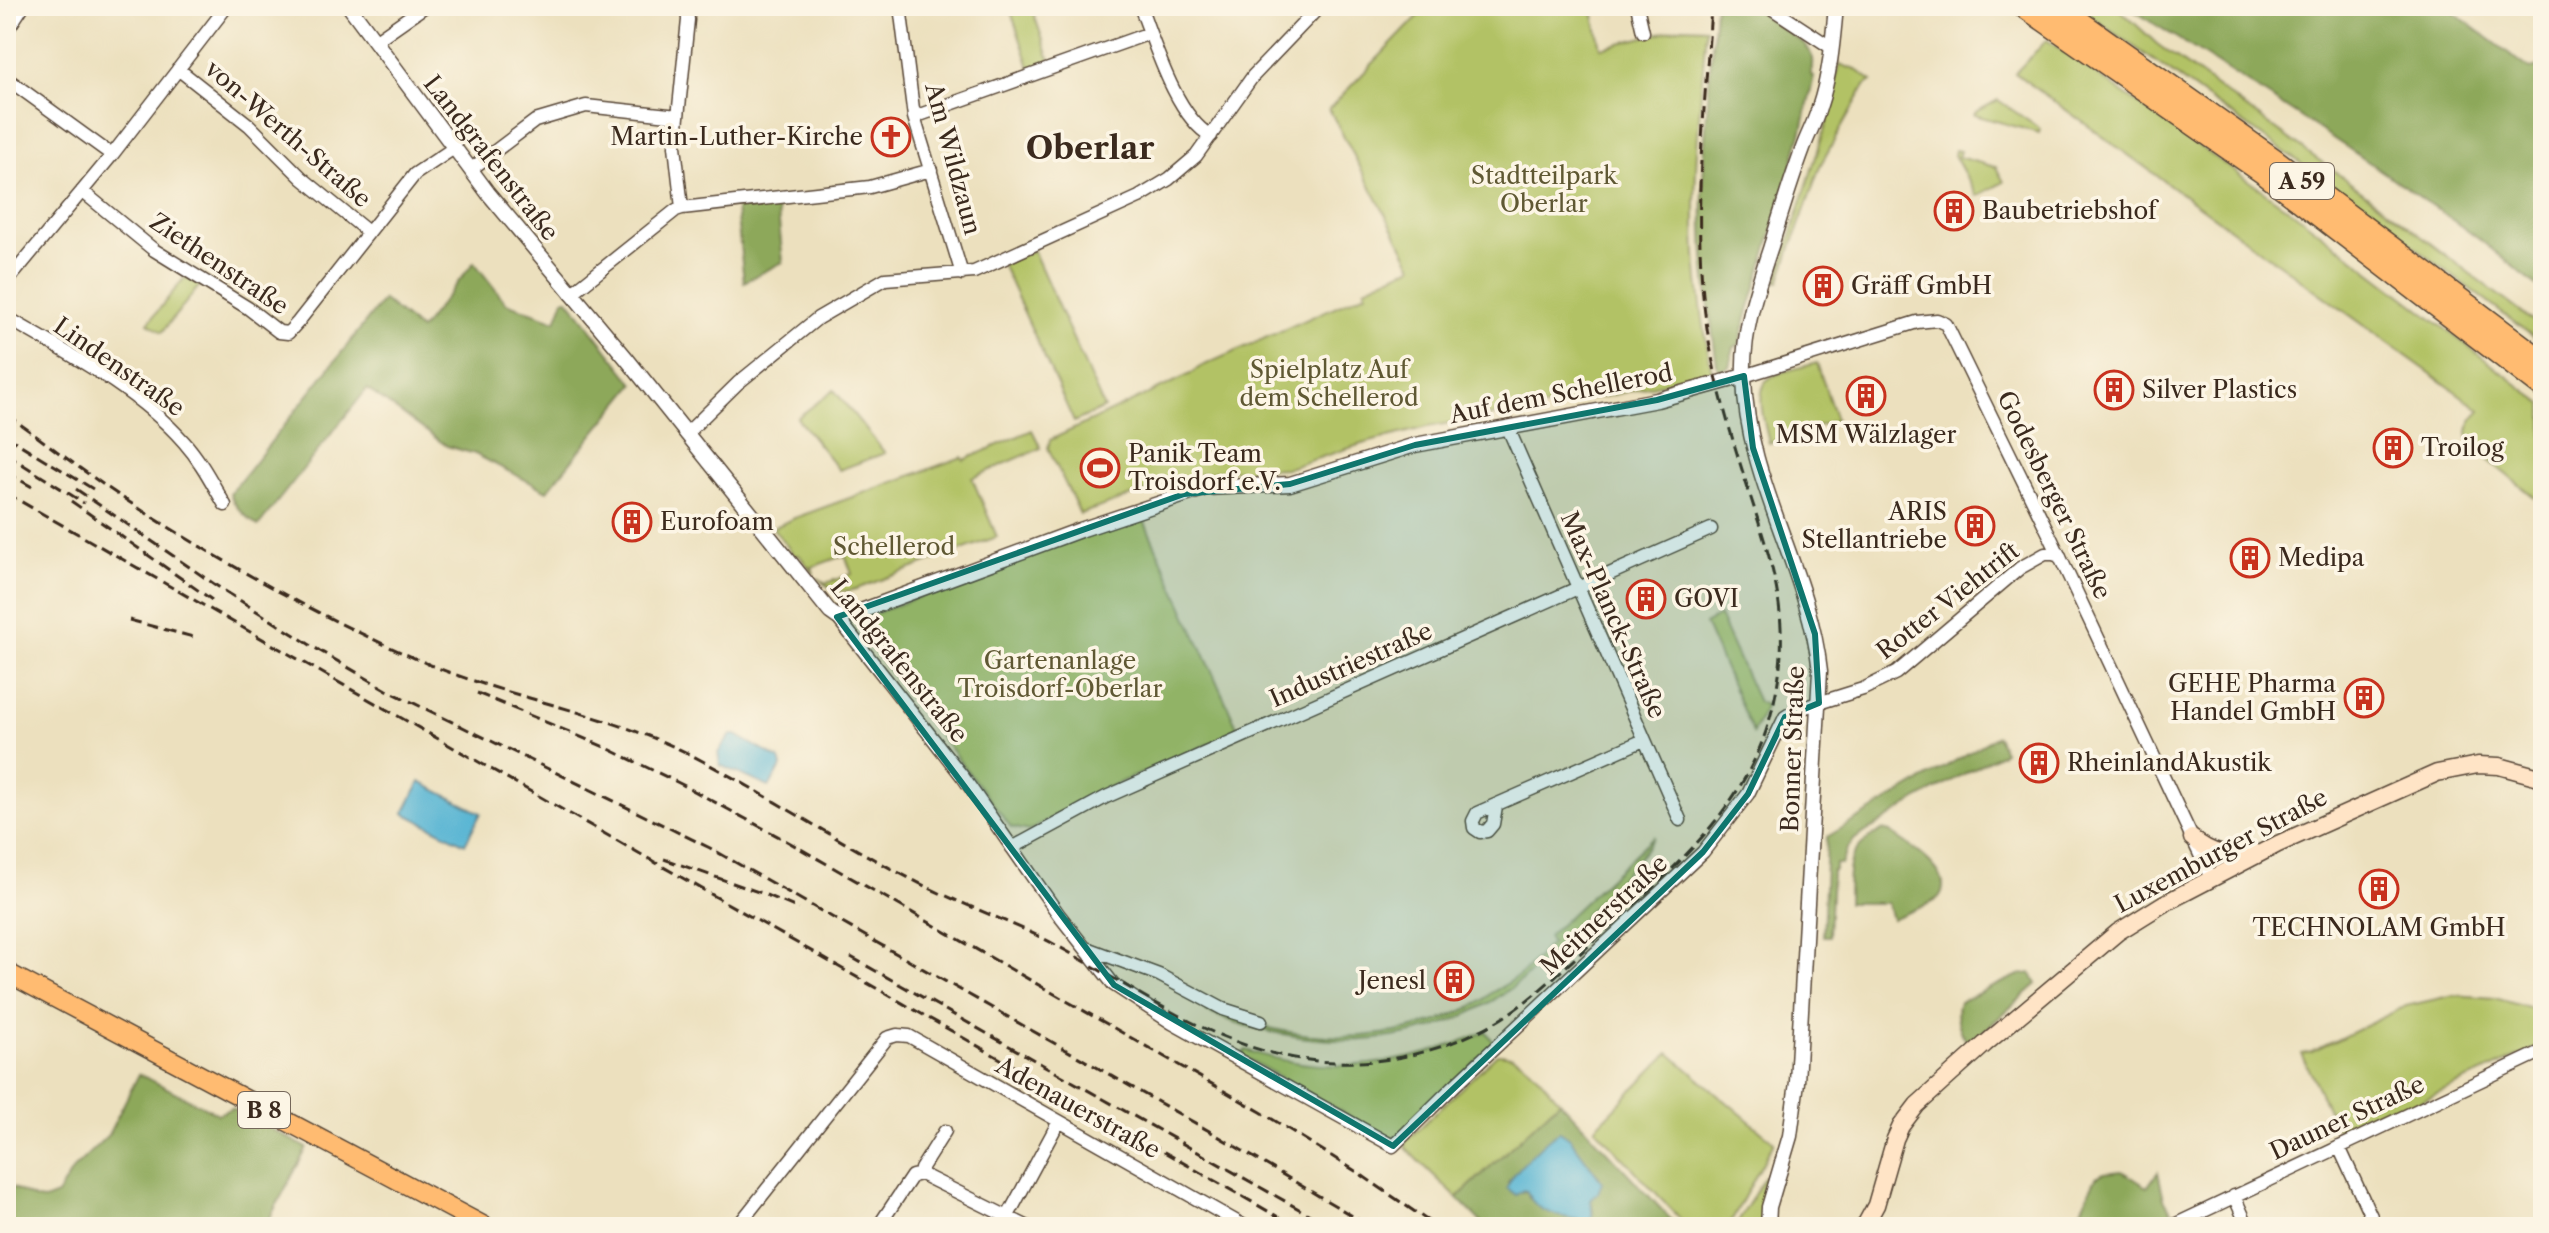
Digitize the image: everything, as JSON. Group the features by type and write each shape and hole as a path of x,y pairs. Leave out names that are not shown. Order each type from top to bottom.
{"highway":[{"name":"A 59","path":"2024,6 2264,173 2543,387"},
{"name":"A 59","path":"2057,6 2276,161 2543,362"}],"main road":[{"name":"Luxemburger Straße","path":"1864,1227 1876,1205 1895,1139 1917,1105 2118,932 2211,878 2278,844 2437,773 2478,765 2499,766 2543,778"},
{"path":"2192,838 2221,855 2242,855 2278,844"},
{"name":"B 8","path":"6,972 486,1227"}],"street":[{"path":"6,32 23,6"},
{"path":"6,283 112,155 227,6"},
{"name":"Landgrafenstraße","path":"349,6 470,170 837,617 963,777 1059,915 1114,985 1172,1023 1393,1146"},
{"path":"375,41 425,6"},
{"path":"682,208 675,146 687,6"},
{"name":"Am Wildzaun","path":"900,6 914,117 962,274"},
{"path":"1140,6 1167,77 1179,99 1199,128 1211,136"},
{"path":"686,434 738,383 818,318 885,279 974,272 1153,189 1183,169 1196,156 1253,76 1320,6"},
{"path":"1637,6 1643,32"},
{"path":"1768,6 1828,45"},
{"name":"Bonner Straße","path":"1828,6 1828,45"},
{"name":"Bonner Straße","path":"1768,1227 1769,1207 1790,1136 1797,1082 1820,671 1815,634 1753,448 1744,376 1753,303 1804,144 1820,107 1836,6"},
{"path":"914,117 1150,33"},
{"name":"von-Werth-Straße","path":"178,69 249,125 310,185 368,232"},
{"path":"6,78 112,155"},
{"path":"470,170 535,121 586,106 678,116"},
{"name":"Ziethenstraße","path":"82,191 154,250 283,333 292,330 415,174 454,148"},
{"path":"571,294 676,210 870,187 931,170"},
{"name":"Lindenstraße","path":"6,312 11,320 77,359 152,411 197,458 225,505"},
{"name":"Godesberger Straße","path":"1744,376 1917,322 1941,321 1950,329 2211,878"},
{"name":"Auf dem Schellerod","path":"837,617 850,615 1184,494 1228,485 1290,484 1415,445 1657,400 1744,376"},
{"name":"Max-Planck-Straße","path":"1508,428 1680,820"},
{"name":"Industriestraße","path":"1012,848 1106,797 1711,529"},
{"name":"Rotter Viehtrift","path":"1819,703 1874,685 1896,673 2020,568 2045,554 2060,556"},
{"name":"Meitnerstraße","path":"1393,1146 1703,852 1748,794 1785,717 1819,703"},
{"path":"1496,806 1644,740"},
{"path":"1086,948 1159,975 1223,1009 1261,1021"},
{"name":"Adenauerstraße","path":"737,1227 887,1038 897,1035 909,1036 1246,1227"},
{"name":"Dauner Straße","path":"2170,1227 2543,1051"},
{"path":"1005,1222 1058,1123"},
{"path":"921,1174 921,1169 945,1131"},
{"path":"2339,1147 2376,1227"},
{"path":"878,1227 912,1176 921,1174 1005,1222 1028,1227"},
{"path":"2234,1196 2248,1227"}],"highlighted area":[{"path":"1744,376 1753,448 1815,634 1819,703 1785,717 1748,794 1703,852 1393,1146 1114,985 837,617 1184,494 1290,484 1415,445 1657,400"}],"green space":[{"path":"1009,6 1031,6 1051,63 1031,70"},
{"name":"Stadtteilpark Oberlar","path":"1428,6 1450,6 1453,10 1462,6 1592,6 1601,48 1683,27 1706,28 1695,231 1700,302 1712,372 1608,396 1427,427 1288,468 1220,471 1190,476 1080,514 1048,448 1050,440 1200,367 1366,293 1365,288 1413,266 1329,109"},
{"path":"1715,6 1750,6 1803,43 1811,54 1811,75 1814,76 1802,131 1739,345 1734,347 1729,367 1718,371 1706,284 1703,203"},
{"path":"2076,6 2116,6 2157,44 2359,189 2543,329 2543,344 2339,190"},
{"path":"2126,6 2445,6 2530,69 2543,66 2543,291 2476,237 2390,177"},
{"path":"2047,40 2293,212 2543,404 2543,504 2472,447 2469,427 2481,410 2015,73"},
{"path":"1839,64 1856,70 1872,81 1865,86 1821,164 1779,282 1776,282 1827,122"},
{"path":"1998,100 2040,129 2039,133 1974,115"},
{"path":"1955,150 1960,151 1958,157 1996,167 2004,182 1977,196 1954,155"},
{"path":"777,203 783,262 744,282 736,208"},
{"path":"1033,250 1104,408 1074,422 1002,264"},
{"path":"474,262 506,303 556,321 564,299 568,299 634,384 547,491 475,454 447,446 367,389 258,526 245,516 230,494 383,300 420,330"},
{"path":"185,277 200,285 162,332 148,323"},
{"path":"1817,363 1836,420 1769,443 1761,397 1767,381 1778,374"},
{"path":"834,390 885,453 839,470 797,418"},
{"name":"Schellerod","path":"1032,430 1041,448 972,478 997,537 859,588 842,591 832,589 818,578 826,583 852,574 845,555 812,567 814,574 773,528 962,457 964,460"},
{"name":"Gartenanlage Troisdorf-Oberlar","path":"1142,516 1239,731 1100,791 1029,831 1011,827 862,635 861,625 868,616"},
{"path":"1719,616 1758,702 1766,705 1753,733 1705,624"},
{"path":"1997,736 2004,752 1918,799 1855,839 1841,864 1835,864 1832,871 1829,936 1823,936 1827,837"},
{"path":"1882,830 1890,832 1927,860 1936,869 1943,888 1935,900 1892,919 1887,903 1848,903 1849,868 1855,852"},
{"path":"1654,836 1636,861 1537,967 1492,1001 1454,1020 1414,1033 1373,1039 1332,1040 1248,1026 1207,1012 1211,1007 1276,1029 1344,1037 1413,1028 1445,1018 1479,1003 1525,970 1551,943 1548,936"},
{"path":"2031,973 2037,984 1969,1044 1959,1024 1959,1002 2019,975"},
{"path":"2454,995 2495,998 2543,1012 2543,1045 2341,1138 2302,1054 2406,1006"},
{"path":"1486,1031 1494,1043 1400,1136 1388,1138 1241,1055 1246,1050 1307,1064 1368,1064 1428,1053"},
{"path":"1669,1053 1774,1142 1728,1227 1688,1227 1595,1128"},
{"path":"1497,1054 1524,1063 1560,1101 1457,1198 1406,1148 1406,1141"},
{"path":"139,1074 218,1114 232,1108 307,1148 265,1227 6,1227 6,1184 36,1199 44,1200 57,1195 74,1168 108,1135"},
{"path":"1560,1101 1678,1227 1486,1227 1457,1198","holes":["1570,1138 1600,1178 1591,1200 1593,1213 1585,1221 1556,1214 1529,1198 1527,1191 1513,1193 1508,1182 1543,1145"]},
{"path":"2122,1171 2147,1187 2158,1172 2164,1199 2174,1215 2148,1227 2073,1227 2096,1177"},
{"path":"1765,1176 1772,1180 1760,1227 1735,1227"}],"water":[{"path":"731,735 780,760 782,766 769,787 720,765 718,753"},
{"path":"420,782 481,813 465,844 404,813"},
{"path":"1560,1131 1570,1138 1602,1182 1591,1200 1593,1222 1586,1224 1585,1221 1551,1213 1536,1205 1527,1191 1516,1195 1507,1188 1530,1157"}],"railway":[{"path":"6,414 157,520 309,608 461,677 595,717 693,756 930,889 1054,944 1223,1037 1259,1050 1336,1062 1374,1061 1412,1055 1485,1028 1515,1009 1646,894 1719,817 1755,758 1768,725 1777,689 1781,652 1777,593 1765,542 1719,390 1702,288 1701,167 1711,6"},
{"path":"6,436 93,489"},
{"path":"6,454 84,503"},
{"path":"6,472 34,488"},
{"path":"76,489 217,586 387,690 710,848 1211,1132 1371,1227"},
{"path":"6,493 1296,1227"},
{"path":"71,501 212,600"},
{"path":"129,620 197,638"},
{"path":"477,693 607,748 785,840 1261,1112 1437,1227"},
{"path":"664,859 799,909"},
{"path":"851,957 1331,1227"}],"place":[{"name":"Martin-Luther-Kirche","path":"891,137"},
{"name":"Baubetriebshof","path":"1954,211"},
{"name":"Gräff GmbH","path":"1823,286"},
{"name":"Silver Plastics","path":"2114,390"},
{"name":"MSM Wälzlager","path":"1866,396"},
{"name":"Troilog","path":"2393,448"},
{"name":"Panik Team Troisdorf e.V.","path":"1100,468"},
{"name":"Eurofoam","path":"632,522"},
{"name":"ARIS Stellantriebe","path":"1975,526"},
{"name":"Medipa","path":"2250,558"},
{"name":"GOVI","path":"1646,599"},
{"name":"GEHE Pharma Handel GmbH","path":"2364,698"},
{"name":"RheinlandAkustik","path":"2039,763"},
{"name":"TECHNOLAM GmbH","path":"2379,889"},
{"name":"Jenesl","path":"1454,981"}],"district":[{"name":"Oberlar","path":"1090,148"}],"park label":[{"name":"Spielplatz Auf dem Schellerod","path":"1329,384"}]}
